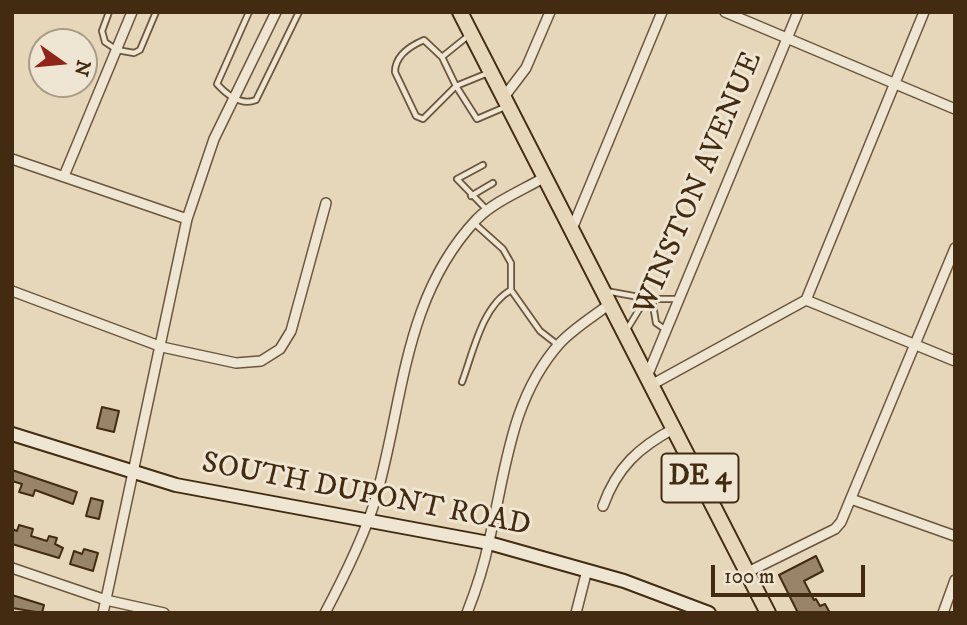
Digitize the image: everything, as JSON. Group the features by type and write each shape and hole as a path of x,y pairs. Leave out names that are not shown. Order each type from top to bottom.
{"main road":[{"name":"DE 4","path":"460,12 768,613"}],"street":[{"path":"64,176 132,12"},
{"path":"103,613 162,347 187,219 214,139 276,12"},
{"path":"506,101 526,68 550,12"},
{"path":"572,229 662,12"},
{"path":"725,12 955,109"},
{"name":"WINSTON AVENUE","path":"650,379 666,330 798,12"},
{"path":"650,379 806,300 924,12"},
{"path":"12,159 187,219"},
{"path":"325,613 368,519 393,425 407,349 418,316 451,253 474,223 488,211 545,177"},
{"path":"12,291 162,347 248,364 261,361 280,349 299,313 326,203"},
{"path":"748,572 835,529 851,499 955,248"},
{"path":"467,613 489,544 512,430 535,377 558,345 608,297"},
{"path":"806,300 955,361"},
{"path":"603,506 617,475 632,455 647,443 675,428"},
{"name":"SOUTH DUPONT ROAD","path":"12,434 176,485 368,519 489,544 587,570 709,613"},
{"path":"851,499 955,536"},
{"path":"12,568 106,600 164,613"},
{"path":"576,613 587,570"},
{"path":"943,613 955,580"}],"lane":[{"path":"109,12 102,37 117,50 134,53 139,50 156,12"},
{"path":"249,12 218,81 233,99 250,103 256,100 299,12"},
{"path":"442,57 471,34"},
{"path":"491,72 456,86 423,119 416,116 395,72 395,64 410,46 424,40 442,57 456,86 477,119 506,101"},
{"path":"483,165 457,179 488,211"},
{"path":"471,196 493,183"},
{"path":"474,223 503,250 511,263 511,290 540,331 558,345"},
{"path":"462,382 491,311 501,296 511,290"},
{"path":"608,297 679,299"},
{"path":"626,332 640,308 639,297"},
{"path":"652,299 656,323 666,330"}],"building":[{"path":"102,407 119,411 114,432 97,428"},
{"path":"12,470 77,492 73,504 35,490 33,496 19,492 22,484 12,481"},
{"path":"91,498 103,501 99,519 86,516"},
{"path":"19,525 33,529 31,536 47,541 49,536 57,538 55,544 63,548 59,558 12,544 12,529 17,531"},
{"path":"84,549 98,553 93,571 70,564 74,551 82,554"},
{"path":"816,556 823,571 804,581 814,600 816,599 820,606 825,604 830,613 798,613 779,575"},
{"path":"12,595 44,605 42,613 12,608"}]}
